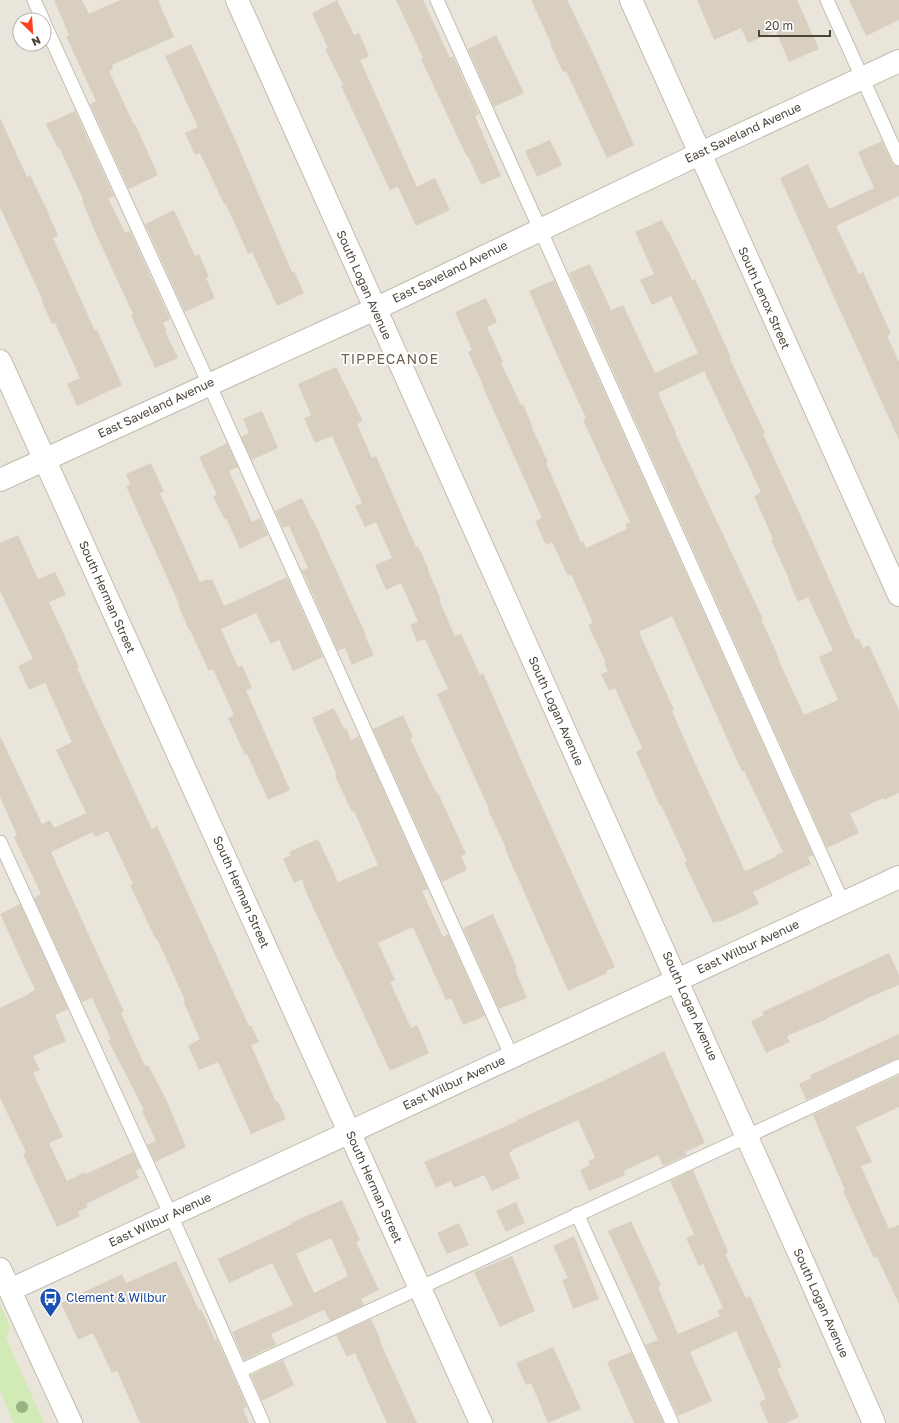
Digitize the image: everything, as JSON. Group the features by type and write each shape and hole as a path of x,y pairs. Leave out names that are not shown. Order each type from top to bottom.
{"street":[{"name":"South Logan Avenue","path":"237,0 678,979 874,1423"},
{"name":"South Lenox Street","path":"631,0 699,154 899,595"},
{"name":"East Saveland Avenue","path":"0,480 375,309 699,154 899,61"},
{"name":"South Herman Street","path":"0,361 481,1423"},
{"name":"East Wilbur Avenue","path":"10,1290 899,877"},
{"path":"0,1269 71,1423"}],"lane":[{"path":"34,0 39,12"},
{"path":"437,0 843,903"},
{"path":"827,0 899,159"},
{"path":"52,41 209,384 512,1057"},
{"path":"0,842 171,1215 263,1423"},
{"path":"240,1371 899,1066"},
{"path":"578,1214 672,1423"}],"shaded area":[{"path":"0,0 899,0 899,1423 0,1423"}],"green space":[{"path":"0,1304 10,1326 6,1338 44,1423 14,1423 0,1391"}],"building":[{"path":"54,0 82,0 89,14 120,0 158,0 174,37 112,65 113,69 109,71 158,175 129,189 90,104 96,101 66,36 69,35"},
{"path":"337,0 354,35 359,33 369,56 360,60 417,187 435,178 450,210 416,226 398,187 390,190 341,86 343,85 325,49 328,48 312,13"},
{"path":"396,0 423,0 450,58 453,56 479,114 475,116 501,176 481,185 421,59 423,58"},
{"path":"531,0 567,0 595,57 634,145 607,158 566,71 563,72"},
{"path":"697,0 797,0 819,49 789,62 776,31 748,43 741,28 714,40"},
{"path":"849,0 899,0 899,20 866,36"},
{"path":"496,35 524,93 494,107 468,49"},
{"path":"191,44 234,137 292,272 294,271 304,293 277,306 252,252 248,254 226,204 224,204 200,153 195,155 185,133 198,127 165,56"},
{"path":"75,111 114,196 108,198 125,233 130,231 170,319 163,323 167,331 165,331 178,358 155,368 131,315 133,314 96,234 82,200 83,199 59,147 57,147 46,124"},
{"path":"0,118 27,177 30,175 47,210 58,236 53,238 95,331 97,330 122,385 77,406 67,384 80,378 55,323 52,324 0,207"},
{"path":"550,140 562,165 537,177 525,151"},
{"path":"882,141 892,163 899,167 899,196 836,226 859,274 863,272 891,334 887,336 899,362 899,440 780,178 808,164 829,209 874,188 858,152"},
{"path":"174,210 195,256 199,254 209,277 206,278 215,298 185,312 145,224"},
{"path":"662,220 692,280 695,279 731,358 730,359 765,433 763,434 856,640 859,638 863,648 869,645 899,710 899,793 884,800 883,798 850,814 859,833 827,848 569,273 590,264 611,310 623,305 655,373 698,353 671,296 652,305 640,280 654,274 635,232","holes":["704,371 761,492 754,496 798,602 808,597 833,650 819,657 838,700 804,715 761,619 763,619 675,433 658,393"]},
{"path":"554,280 813,855 808,857 811,864 753,892 759,904 720,922 713,923 684,862 687,861 636,752 642,748 615,688 609,691 601,674 608,671 604,663 606,663 588,625 593,623 571,574 568,576 552,542 546,545 535,521 542,518 468,352 472,350 455,312 486,298 497,322 487,327 503,362 501,363 521,405 523,404 532,428 548,462 546,463 581,542 583,541 586,548 627,529 625,524 630,522 583,420 586,418 529,291","holes":["672,616 742,772 744,771 783,852 746,871 689,750 672,711 674,710 639,632"]},
{"path":"336,367 363,421 357,424 372,458 376,456 416,547 418,546 455,636 461,634 480,675 483,673 615,967 606,971 607,973 568,991 437,694 448,689 425,639 417,642 410,625 418,622 401,583 386,590 375,565 392,558 376,522 365,527 355,506 362,503 332,436 315,443 304,418 311,415 298,384"},
{"path":"262,411 278,448 252,460 241,437 249,433 243,419"},
{"path":"227,443 238,467 229,471 252,522 260,518 268,535 240,549 226,518 224,519 213,496 217,495 199,457"},
{"path":"151,463 164,492 160,493 200,582 208,579 209,581 212,579 224,606 287,577 323,657 293,671 279,640 271,644 256,613 221,629 238,667 242,665 252,688 246,690 290,790 268,800 247,754 245,755 228,718 234,715 213,669 209,671 189,630 178,605 179,604 126,486 130,484 126,474"},
{"path":"302,498 374,655 352,665 345,648 338,651 302,570 308,568 289,526 283,528 275,511"},
{"path":"18,535 38,579 55,572 66,595 49,602 79,667 77,668 150,825 152,829 157,826 249,1026 251,1025 259,1042 251,1045 276,1102 278,1101 286,1119 251,1134 218,1062 199,1070 188,1046 200,1039 183,1001 185,1000 130,885 133,884 108,831 95,837 93,832 51,852 124,1012 121,1013 145,1066 148,1065 166,1099 186,1147 155,1162 147,1145 156,1141 142,1111 144,1110 108,1040 111,1039 92,998 82,1002 34,898 41,894 14,837 17,835 0,797 0,736 42,824 50,820 54,828 86,813 56,750 72,742 45,683 29,690 18,666 33,659 0,591 0,543"},
{"path":"334,708 344,729 346,728 351,740 359,736 428,889 422,891 443,937 448,934 485,1016 463,1025 451,998 446,1000 413,927 378,943 395,980 390,982 411,1028 417,1025 429,1053 390,1071 306,892 302,879 294,883 283,859 291,855 289,852 318,839 338,882 378,865 354,811 352,812 335,776 337,775 312,718"},
{"path":"403,715 413,737 410,738 436,793 438,793 466,854 461,856 467,870 442,882 373,729"},
{"path":"20,904 68,1009 55,1015 66,1041 33,1056 40,1070 33,1073 63,1137 49,1143 67,1181 85,1172 86,1174 133,1152 141,1168 136,1171 139,1178 86,1204 88,1207 78,1212 80,1216 57,1227 23,1154 26,1152 0,1098 0,1008 35,990 0,914"},
{"path":"493,914 517,968 515,969 527,998 499,1009 463,928"},
{"path":"889,953 899,975 899,985 865,999 827,1019 787,1036 790,1042 766,1053 751,1021 764,1015 762,1012"},
{"path":"899,1034 899,1058 806,1100 799,1084 811,1078 810,1075"},
{"path":"664,1051 705,1143 685,1152 687,1155 663,1166 658,1155 624,1171 625,1175 589,1191 580,1170 590,1165 588,1161 595,1158 578,1120 512,1150 513,1151 509,1153 520,1178 492,1191 484,1175 454,1188 451,1181 436,1188 424,1162 518,1121 517,1120 601,1082"},
{"path":"899,1075 899,1107 856,1127 872,1162 861,1166 889,1229 899,1225 899,1304 877,1257 874,1258 843,1191 845,1190 813,1115"},
{"path":"693,1170 728,1252 725,1254 746,1298 750,1296 782,1367 777,1369 799,1417 786,1423 768,1423 759,1402 766,1399 736,1331 690,1352 712,1401 678,1416 645,1345 658,1340 608,1231 631,1221 661,1286 658,1287 678,1334 720,1316 717,1311 723,1308 703,1264 699,1266 686,1238 694,1234 670,1181"},
{"path":"342,1200 360,1240 356,1242 379,1290 361,1299 364,1305 330,1321 324,1310 271,1334 276,1345 244,1360 232,1332 293,1305 272,1263 229,1283 218,1259 292,1224 291,1223","holes":["331,1238 348,1276 314,1293 296,1254"]},
{"path":"516,1202 525,1223 506,1232 496,1211"},
{"path":"459,1223 469,1245 447,1254 437,1233"},
{"path":"574,1236 599,1299 573,1309 562,1280 568,1278 553,1246"},
{"path":"512,1256 535,1311 500,1327 474,1272"},
{"path":"176,1261 199,1310 201,1309 215,1340 217,1339 247,1407 243,1409 249,1423 140,1423 117,1371 112,1373 93,1333 78,1340 61,1303 122,1274 126,1283"},
{"path":"371,1319 417,1423 387,1423 355,1353 347,1357 336,1335"},
{"path":"553,1347 581,1409 548,1423 531,1383 526,1385 516,1363"},
{"path":"631,1352 663,1423 634,1423 607,1362"},
{"path":"283,1360 294,1385 262,1401 251,1375"}],"place":[{"name":"Clement & Wilbur","path":"50,1318"}],"district":[{"name":"TIPPECANOE","path":"390,359"}]}
